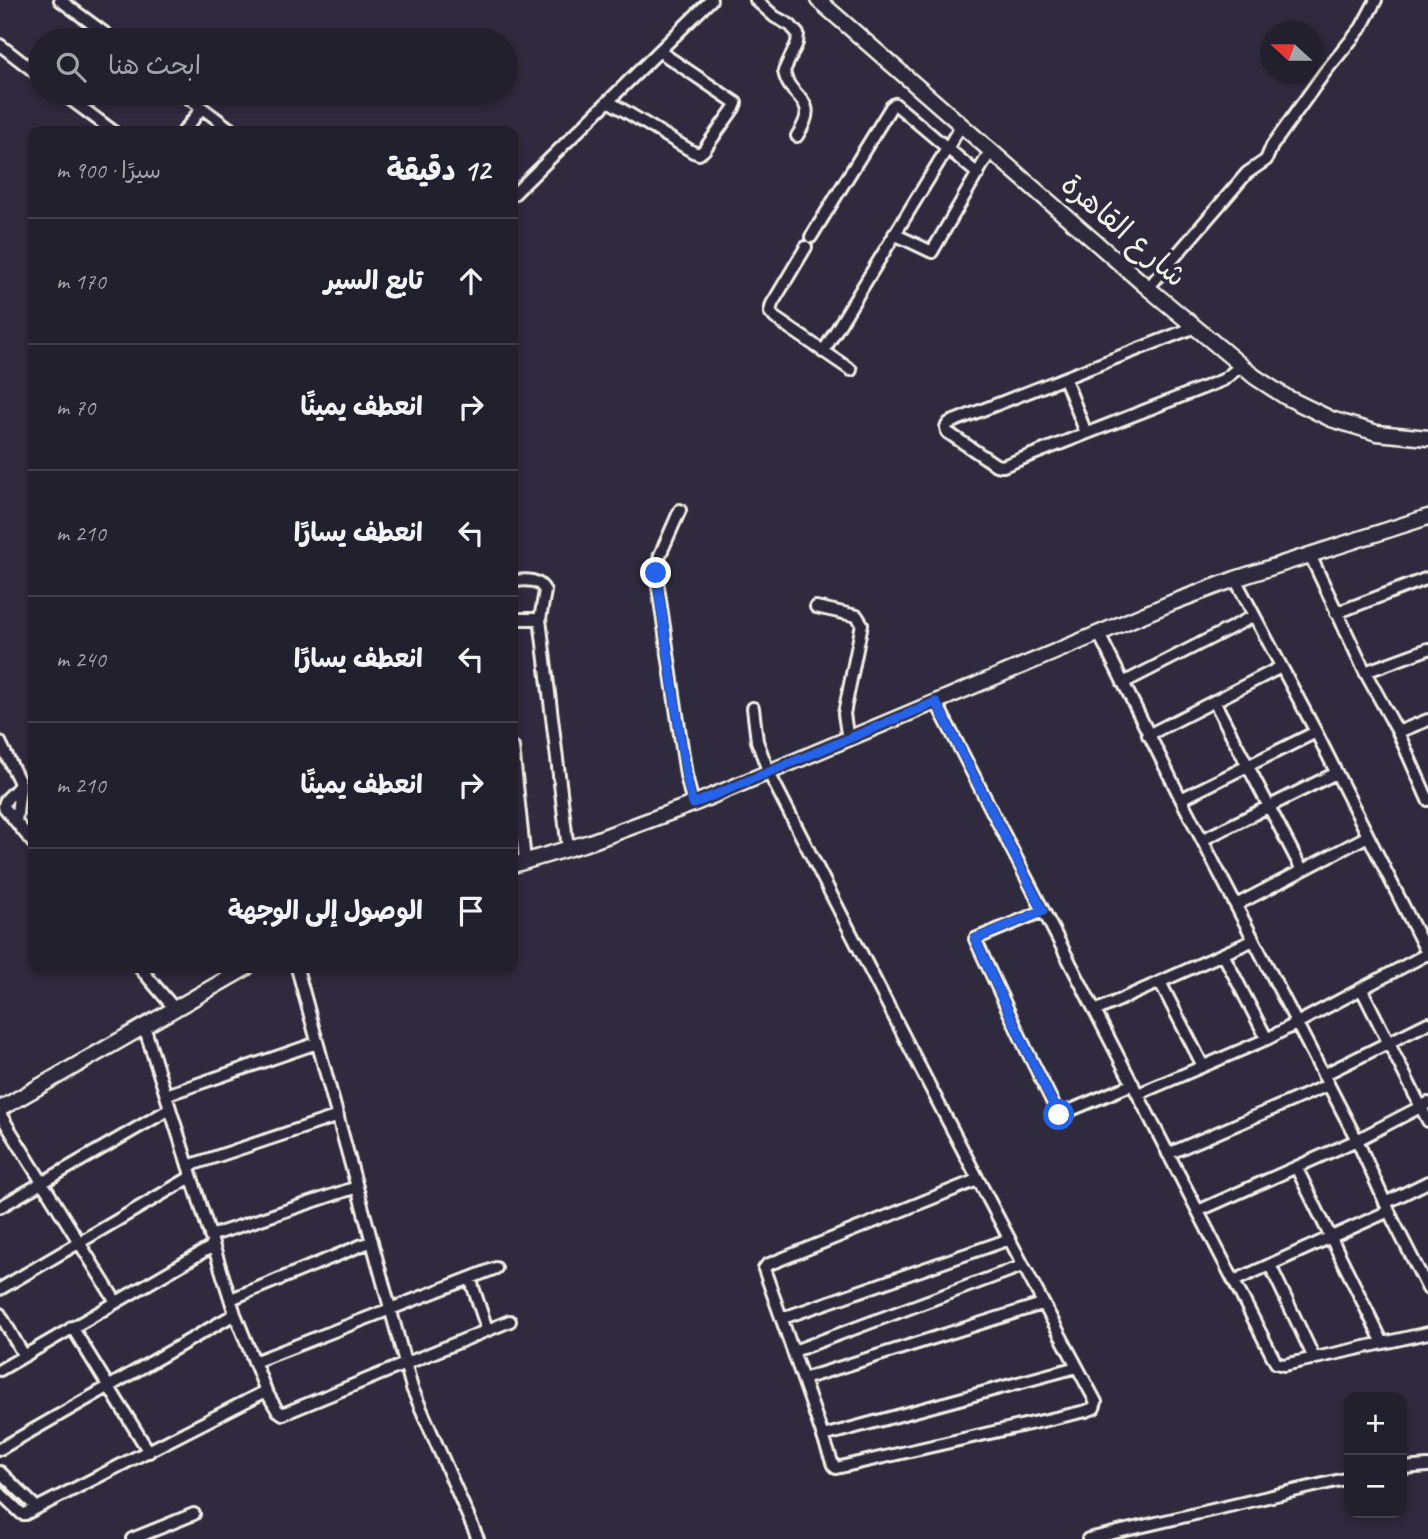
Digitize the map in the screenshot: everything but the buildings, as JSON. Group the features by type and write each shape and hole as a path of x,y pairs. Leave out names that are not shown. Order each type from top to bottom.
{"main road":[{"name":"شارع القاهرة","path":"818,0 1241,366 1286,397 1331,419 1377,433 1428,438"},
{"path":"519,863 568,849 769,774 1171,603 1236,579 1428,517"},
{"path":"0,1111 237,973"}],"street":[{"path":"60,0 94,28"},
{"path":"518,190 711,0"},
{"path":"756,0 775,17 790,25 797,34 797,43 784,71 786,81 806,107 807,120 797,136"},
{"path":"1148,288 1247,173 1266,160 1272,146 1325,72 1361,28 1376,0"},
{"path":"0,45 28,67"},
{"path":"608,101 693,152 699,154 704,150 736,103 659,51"},
{"path":"78,105 106,126"},
{"path":"198,105 226,126"},
{"path":"851,370 770,312 772,304 893,105 899,106 978,174"},
{"path":"188,126 202,108"},
{"path":"823,352 962,124"},
{"path":"894,234 932,252 991,150"},
{"path":"1195,327 949,423 947,432 1000,466 1223,380 1241,366"},
{"path":"1065,379 1086,433"},
{"path":"680,510 660,555 656,573 682,749 693,804"},
{"path":"1310,555 1427,795"},
{"path":"1336,613 1428,578"},
{"path":"518,580 531,579 541,584 545,592 540,620 568,849"},
{"path":"1043,911 975,939 1059,1115 1203,1066 1267,1039 1428,954 1236,579"},
{"path":"816,607 856,616 862,624 844,714 848,740"},
{"path":"1123,683 1254,616"},
{"path":"518,620 540,620"},
{"path":"1099,634 1148,735 1357,1140 1428,1289"},
{"path":"1365,672 1428,649"},
{"path":"1148,735 1281,667"},
{"path":"1214,701 1302,870"},
{"path":"936,702 1278,1365 1428,1333"},
{"path":"753,708 757,741 769,774 977,1181 1007,1240 1096,1402 1096,1406 1091,1409 843,1468 833,1465 764,1269 767,1265 977,1181"},
{"path":"1398,732 1428,720"},
{"path":"1181,799 1316,732"},
{"path":"0,742 4,758 20,782 20,787 4,804 5,810 28,837"},
{"path":"1202,839 1336,773"},
{"path":"1236,905 1368,836"},
{"path":"518,845 519,863"},
{"path":"1095,1011 1254,940"},
{"path":"1223,954 1267,1039"},
{"path":"144,973 174,1008"},
{"path":"298,973 413,1393 478,1539"},
{"path":"1160,982 1203,1066"},
{"path":"1362,990 1388,1044 1424,1105 1428,1121"},
{"path":"1168,1154 1326,1080 1428,1023"},
{"path":"144,1026 235,1314 277,1410 283,1413 510,1321"},
{"path":"166,1096 317,1043"},
{"path":"1198,1211 1357,1140 1424,1105"},
{"path":"0,1207 170,1109"},
{"path":"0,1111 116,1302"},
{"path":"0,1289 190,1171 338,1116"},
{"path":"1296,1167 1383,1343"},
{"path":"1234,1281 1331,1239 1428,1182"},
{"path":"0,1370 116,1302 212,1241 357,1187"},
{"path":"783,1318 1007,1240"},
{"path":"231,1299 372,1241"},
{"path":"1270,1265 1314,1358"},
{"path":"794,1351 1022,1266"},
{"path":"254,1362 496,1268"},
{"path":"470,1278 487,1329"},
{"path":"803,1379 1042,1304"},
{"path":"0,1314 24,1356"},
{"path":"0,1449 235,1314"},
{"path":"72,1328 149,1452"},
{"path":"823,1436 1077,1367"},
{"path":"0,1493 22,1514 267,1391"},
{"path":"1407,1468 1428,1466"},
{"path":"0,1472 37,1508"},
{"path":"1087,1539 1344,1479"},
{"path":"0,1512 9,1502"},
{"path":"132,1539 194,1514"}],"route":[{"path":"656,573 686,775 693,804 936,702 1043,911 975,939 1059,1115"}]}
